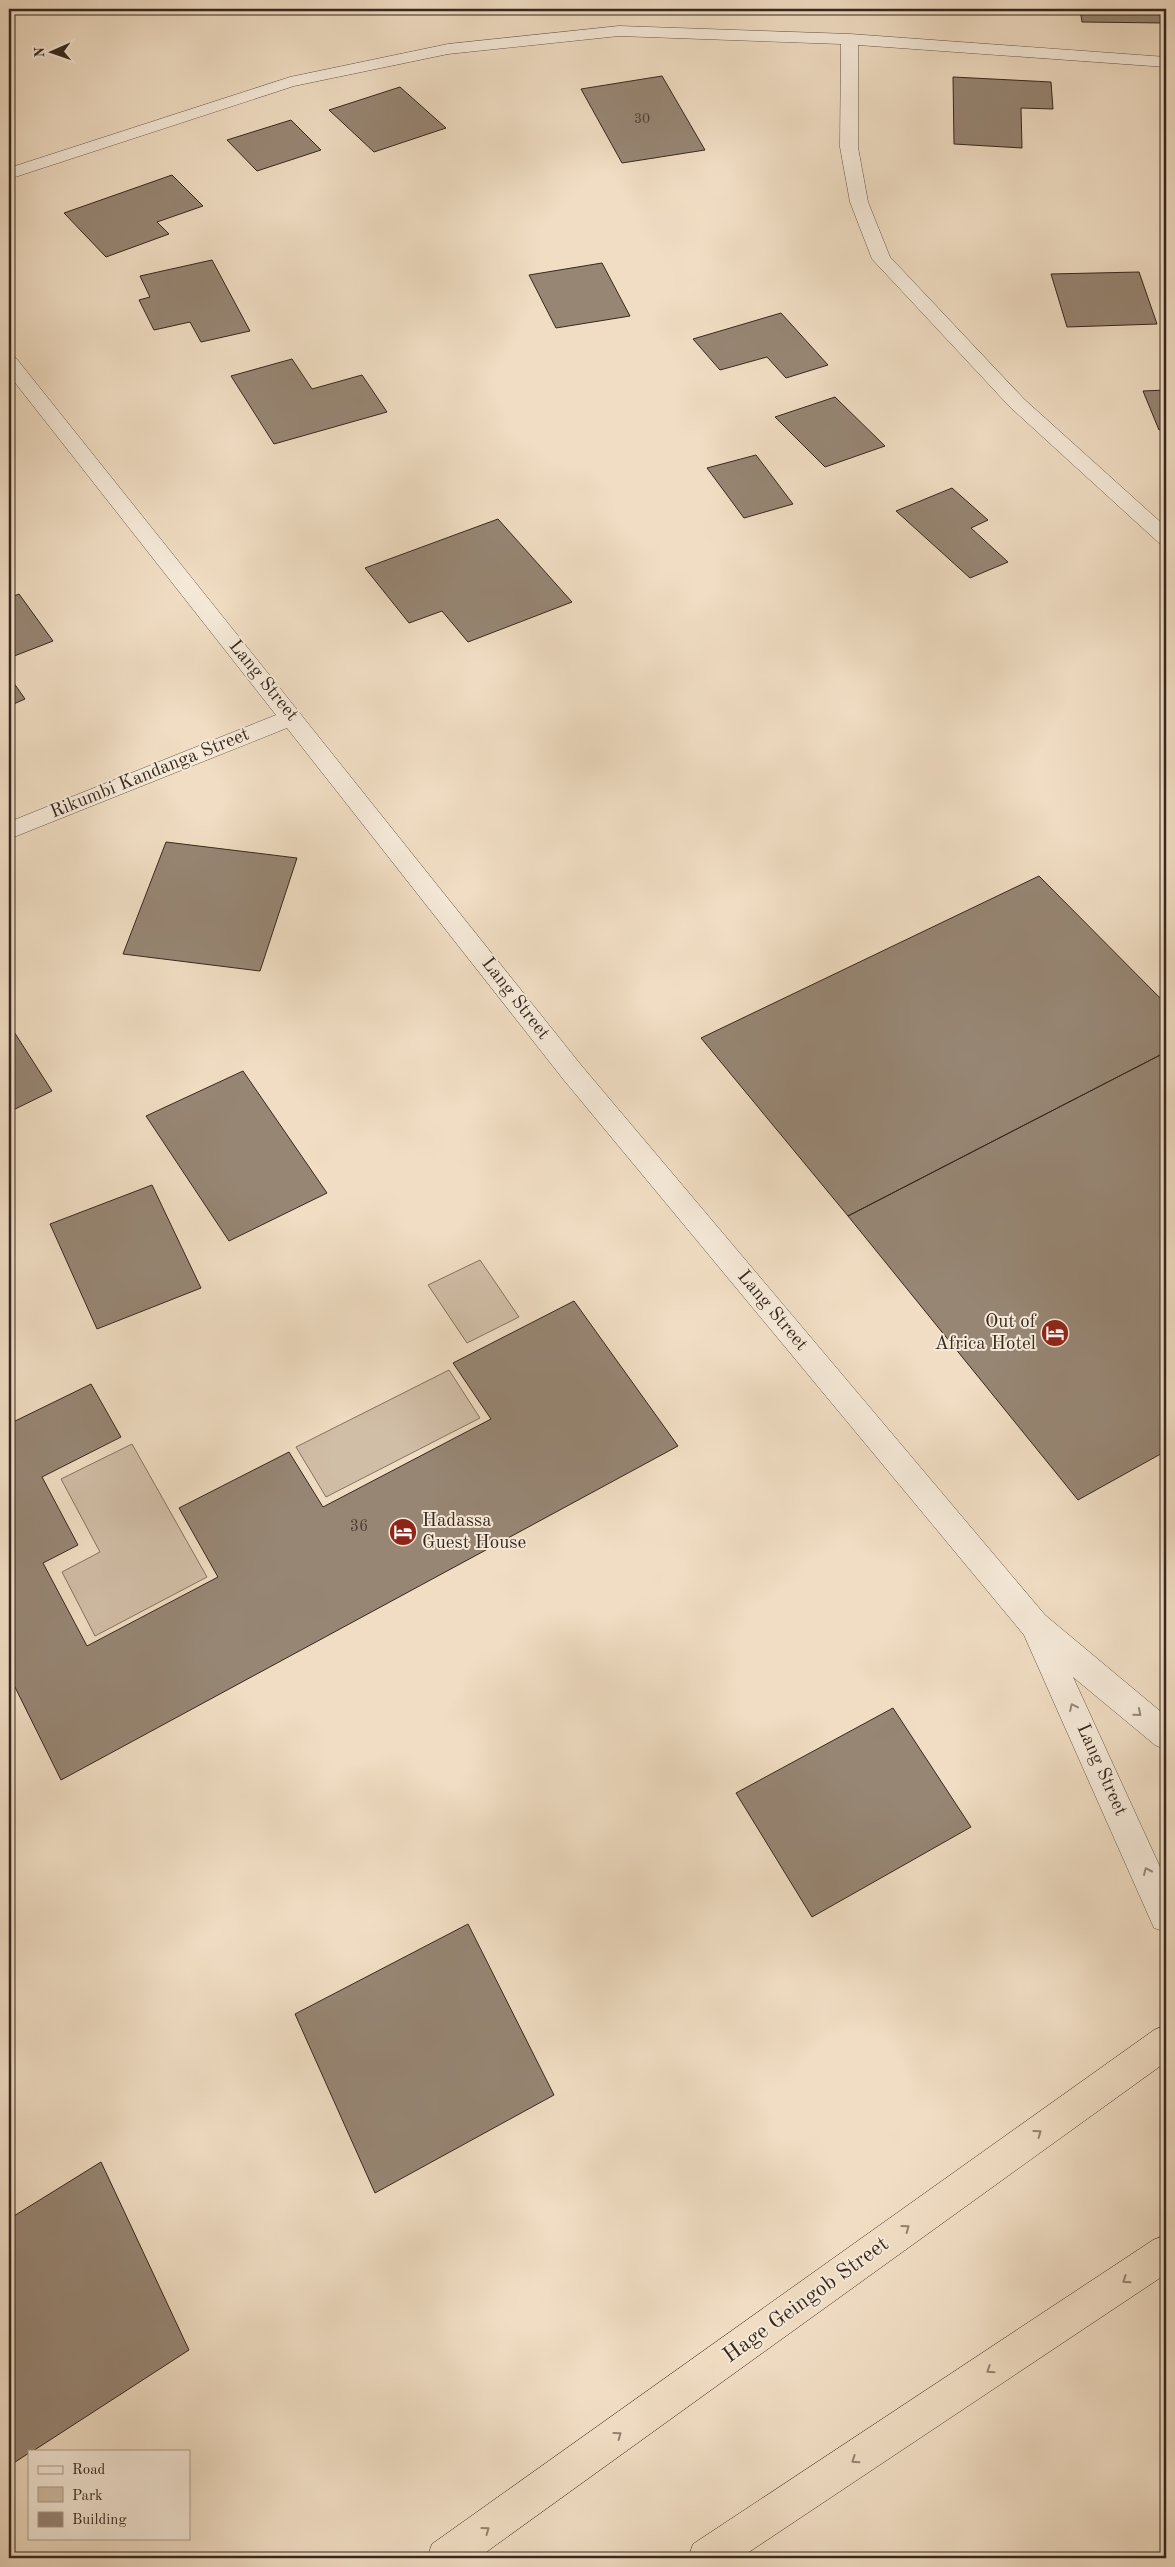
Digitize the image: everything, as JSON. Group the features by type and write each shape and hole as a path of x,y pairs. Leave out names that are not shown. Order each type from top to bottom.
{"highway":[{"name":"Hage Geingob Street","path":"446,2558 1166,2042"},
{"path":"707,2558 1166,2253"}],"street":[{"path":"9,174 290,82 448,49 619,31 850,39 1166,62"},
{"path":"850,39 849,147 859,202 881,259 1017,403 1166,538"},
{"name":"Lang Street","path":"9,362 572,1072 1034,1624 1166,1735"},
{"name":"Rikumbi Kandanga Street","path":"9,831 292,717"},
{"name":"Lang Street","path":"1034,1624 1166,1916"}],"green space":[{"path":"480,1260 519,1317 467,1343 428,1285"},
{"path":"449,1370 480,1418 326,1497 296,1447"},
{"path":"132,1444 207,1577 95,1636 62,1572 100,1552 61,1479"}],"building":[{"path":"1080,9 1162,9 1165,23 1082,22"},
{"path":"662,76 705,150 622,163 581,89"},
{"path":"953,77 1051,82 1053,109 1021,108 1022,148 954,144"},
{"path":"400,87 446,128 374,152 329,110"},
{"path":"291,120 321,150 257,171 227,140"},
{"path":"172,175 203,206 157,222 169,234 106,257 64,213"},
{"path":"212,260 250,331 201,342 190,322 154,330 139,300 150,297 140,276"},
{"path":"602,263 630,316 556,328 529,275"},
{"path":"1139,272 1157,324 1067,327 1051,274"},
{"path":"781,313 828,365 786,378 767,357 720,370 693,339"},
{"path":"292,359 312,389 362,375 387,412 274,444 231,376"},
{"path":"1166,390 1166,429 1159,430 1143,391"},
{"path":"835,397 885,446 825,467 775,417"},
{"path":"756,455 793,504 744,518 707,468"},
{"path":"952,488 988,520 971,528 1008,562 970,578 896,511"},
{"path":"498,519 572,602 468,642 442,611 409,623 365,568"},
{"path":"19,594 53,641 9,658 9,598"},
{"path":"9,676 25,699 9,706"},
{"path":"166,842 297,858 260,971 123,954"},
{"path":"1039,876 1166,1004 1166,1052 848,1216 701,1038"},
{"path":"9,1024 52,1091 9,1112"},
{"name":"Out of Africa Hotel","path":"1166,1052 1166,1451 1078,1500 848,1216"},
{"path":"243,1071 327,1193 229,1241 146,1116"},
{"path":"152,1185 201,1288 97,1329 50,1224"},
{"path":"574,1301 678,1446 61,1780 9,1675 9,1424 91,1384 121,1437 42,1477 78,1545 43,1563 87,1646 218,1577 179,1508 289,1452 323,1507 491,1419 453,1363"},
{"path":"893,1708 971,1827 812,1917 736,1793"},
{"path":"468,1924 554,2095 375,2193 295,2014"},
{"path":"101,2162 189,2350 35,2450 28,2450 28,2454 9,2466 9,2219"}],"place":[{"name":"Out of Africa Hotel","path":"1055,1333"},
{"name":"Hadassa Guest House","path":"403,1532"}]}
